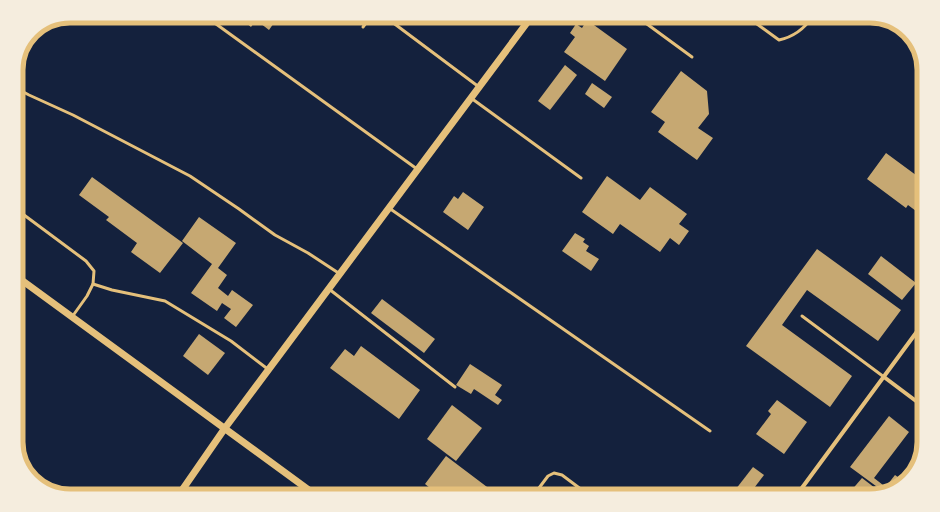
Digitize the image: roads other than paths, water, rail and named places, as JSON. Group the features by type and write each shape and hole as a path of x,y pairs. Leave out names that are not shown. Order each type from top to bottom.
{"street":[{"path":"183,489 225,428 418,170 525,23"},
{"path":"23,281 308,489"},
{"path":"801,489 917,332"},
{"path":"884,377 917,401"}],"lane":[{"path":"215,23 418,170"},
{"path":"363,27 366,23"},
{"path":"394,23 479,86"},
{"path":"646,23 692,57"},
{"path":"756,23 779,40 788,38 808,23"},
{"path":"23,91 73,115 190,176 239,208 275,235 308,253 340,274"},
{"path":"471,98 581,178"},
{"path":"389,208 710,431"},
{"path":"23,214 86,261 94,271 93,284 87,296 72,317"},
{"path":"93,284 112,290 165,300 232,341 269,370"},
{"path":"329,289 455,387"},
{"path":"802,316 884,377"},
{"path":"539,489 548,476 554,473 562,475 581,489"}]}
